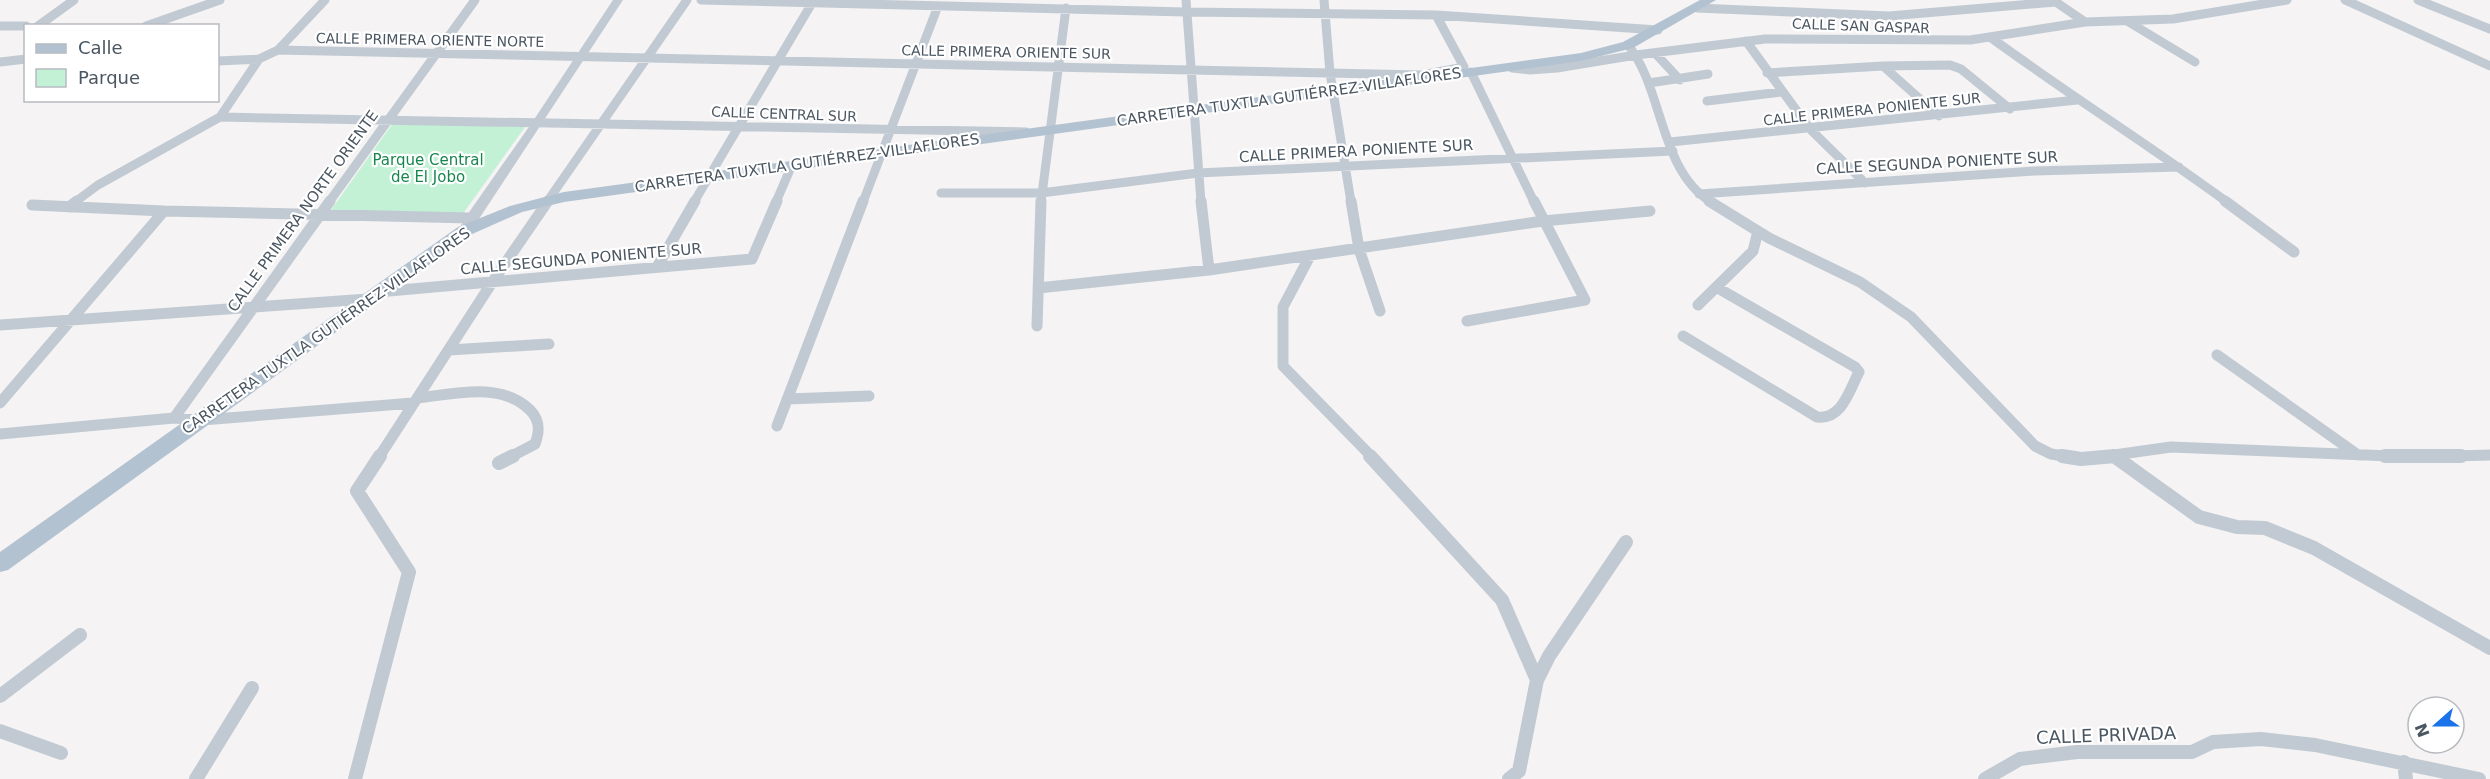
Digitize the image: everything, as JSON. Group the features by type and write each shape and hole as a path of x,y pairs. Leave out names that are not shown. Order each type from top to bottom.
{"main road":[{"name":"CARRETERA TUXTLA GUTIÉRREZ-VILLAFLORES","path":"0,564 190,426 202,420 467,225 550,200 882,153 972,136 1030,133 1467,70 1512,68 1632,50 1697,2"}],"street":[{"path":"41,24 74,0"},
{"path":"152,24 220,0"},
{"path":"219,61 259,59 278,50 325,0"},
{"name":"CALLE PRIMERA NORTE ORIENTE","path":"174,418 476,0"},
{"path":"32,205 321,215 467,225 618,0"},
{"path":"355,779 409,572 357,491 493,281 687,0"},
{"path":"701,0 853,2 938,6 989,3 1055,4 1066,8 1185,12 1436,15 1658,30"},
{"path":"1186,0 1185,12 1192,70 1198,173 1209,270"},
{"path":"1324,0 1332,91 1347,167 1359,249 1380,311"},
{"name":"CALLE SAN GASPAR","path":"1632,50 1655,53 1794,37 1935,42 1990,37 2085,22 2173,19 2287,0"},
{"path":"2344,0 2490,66"},
{"path":"2418,0 2490,29"},
{"path":"1697,2 1889,16 2055,1 2085,22"},
{"path":"657,267 812,3"},
{"path":"777,426 938,6"},
{"path":"1037,326 1041,193 1066,8"},
{"path":"1436,15 1514,158 1543,221 1584,300 1467,321"},
{"path":"2126,20 2194,62"},
{"path":"0,26 24,26"},
{"path":"1990,37 2077,100 2179,167 2294,252"},
{"path":"1746,41 1767,73 1810,129 1865,183"},
{"name":"CALLE PRIMERA ORIENTE NORTE","path":"278,50 437,52 581,58"},
{"path":"1632,50 1648,83 1671,146 1685,176 1698,194 1758,231 1860,282 1911,317 2035,446 2051,454 2081,459 2171,447 2415,457 2490,455"},
{"path":"1655,53 1680,80"},
{"name":"CALLE PRIMERA ORIENTE SUR","path":"581,58 779,60 1426,77"},
{"path":"0,63 24,59"},
{"path":"69,207 98,185 220,117 259,59"},
{"path":"1767,73 1883,66 1950,65 1961,69 2010,108"},
{"path":"1883,66 1939,116"},
{"path":"1648,83 1708,74"},
{"path":"1707,101 1781,92"},
{"name":"CALLE PRIMERA PONIENTE SUR","path":"941,193 1041,193 1198,173 1514,158 1671,146 2077,100"},
{"name":"CALLE CENTRAL SUR","path":"220,117 739,126 972,136"},
{"name":"CALLE SEGUNDA PONIENTE SUR","path":"0,325 255,307 493,281 752,259 792,165"},
{"name":"CALLE SEGUNDA PONIENTE SUR","path":"1698,194 2035,171 2179,167"},
{"path":"0,403 164,211"},
{"path":"1038,288 1209,270 1543,221 1650,212"},
{"path":"1698,305 1753,251 1758,231"},
{"path":"1310,256 1282,307 1283,366 1388,473 1502,600 1537,680"},
{"path":"1683,336 1817,417 1827,418 1839,411 1859,372 1856,367 1716,287"},
{"path":"449,350 549,344"},
{"path":"2217,355 2359,455"},
{"path":"0,434 174,418 202,420 415,401 490,391 511,396 528,406 537,419 540,432 535,444 500,462"},
{"path":"787,399 869,396"},
{"path":"2114,456 2199,517 2237,526 2265,528 2314,548 2490,648"},
{"path":"1509,779 1519,771 1537,680 1549,656 1626,542"},
{"path":"0,696 80,635"},
{"path":"196,779 252,688"},
{"path":"0,731 61,753"},
{"name":"CALLE PRIVADA","path":"1985,779 2020,759 2077,752 2192,752 2213,742 2261,740 2315,745 2479,779"},
{"path":"2404,762 2406,779"}],"green space":[{"name":"Parque Central de El Jobo","path":"393,123 525,127 462,215 331,210"}]}
